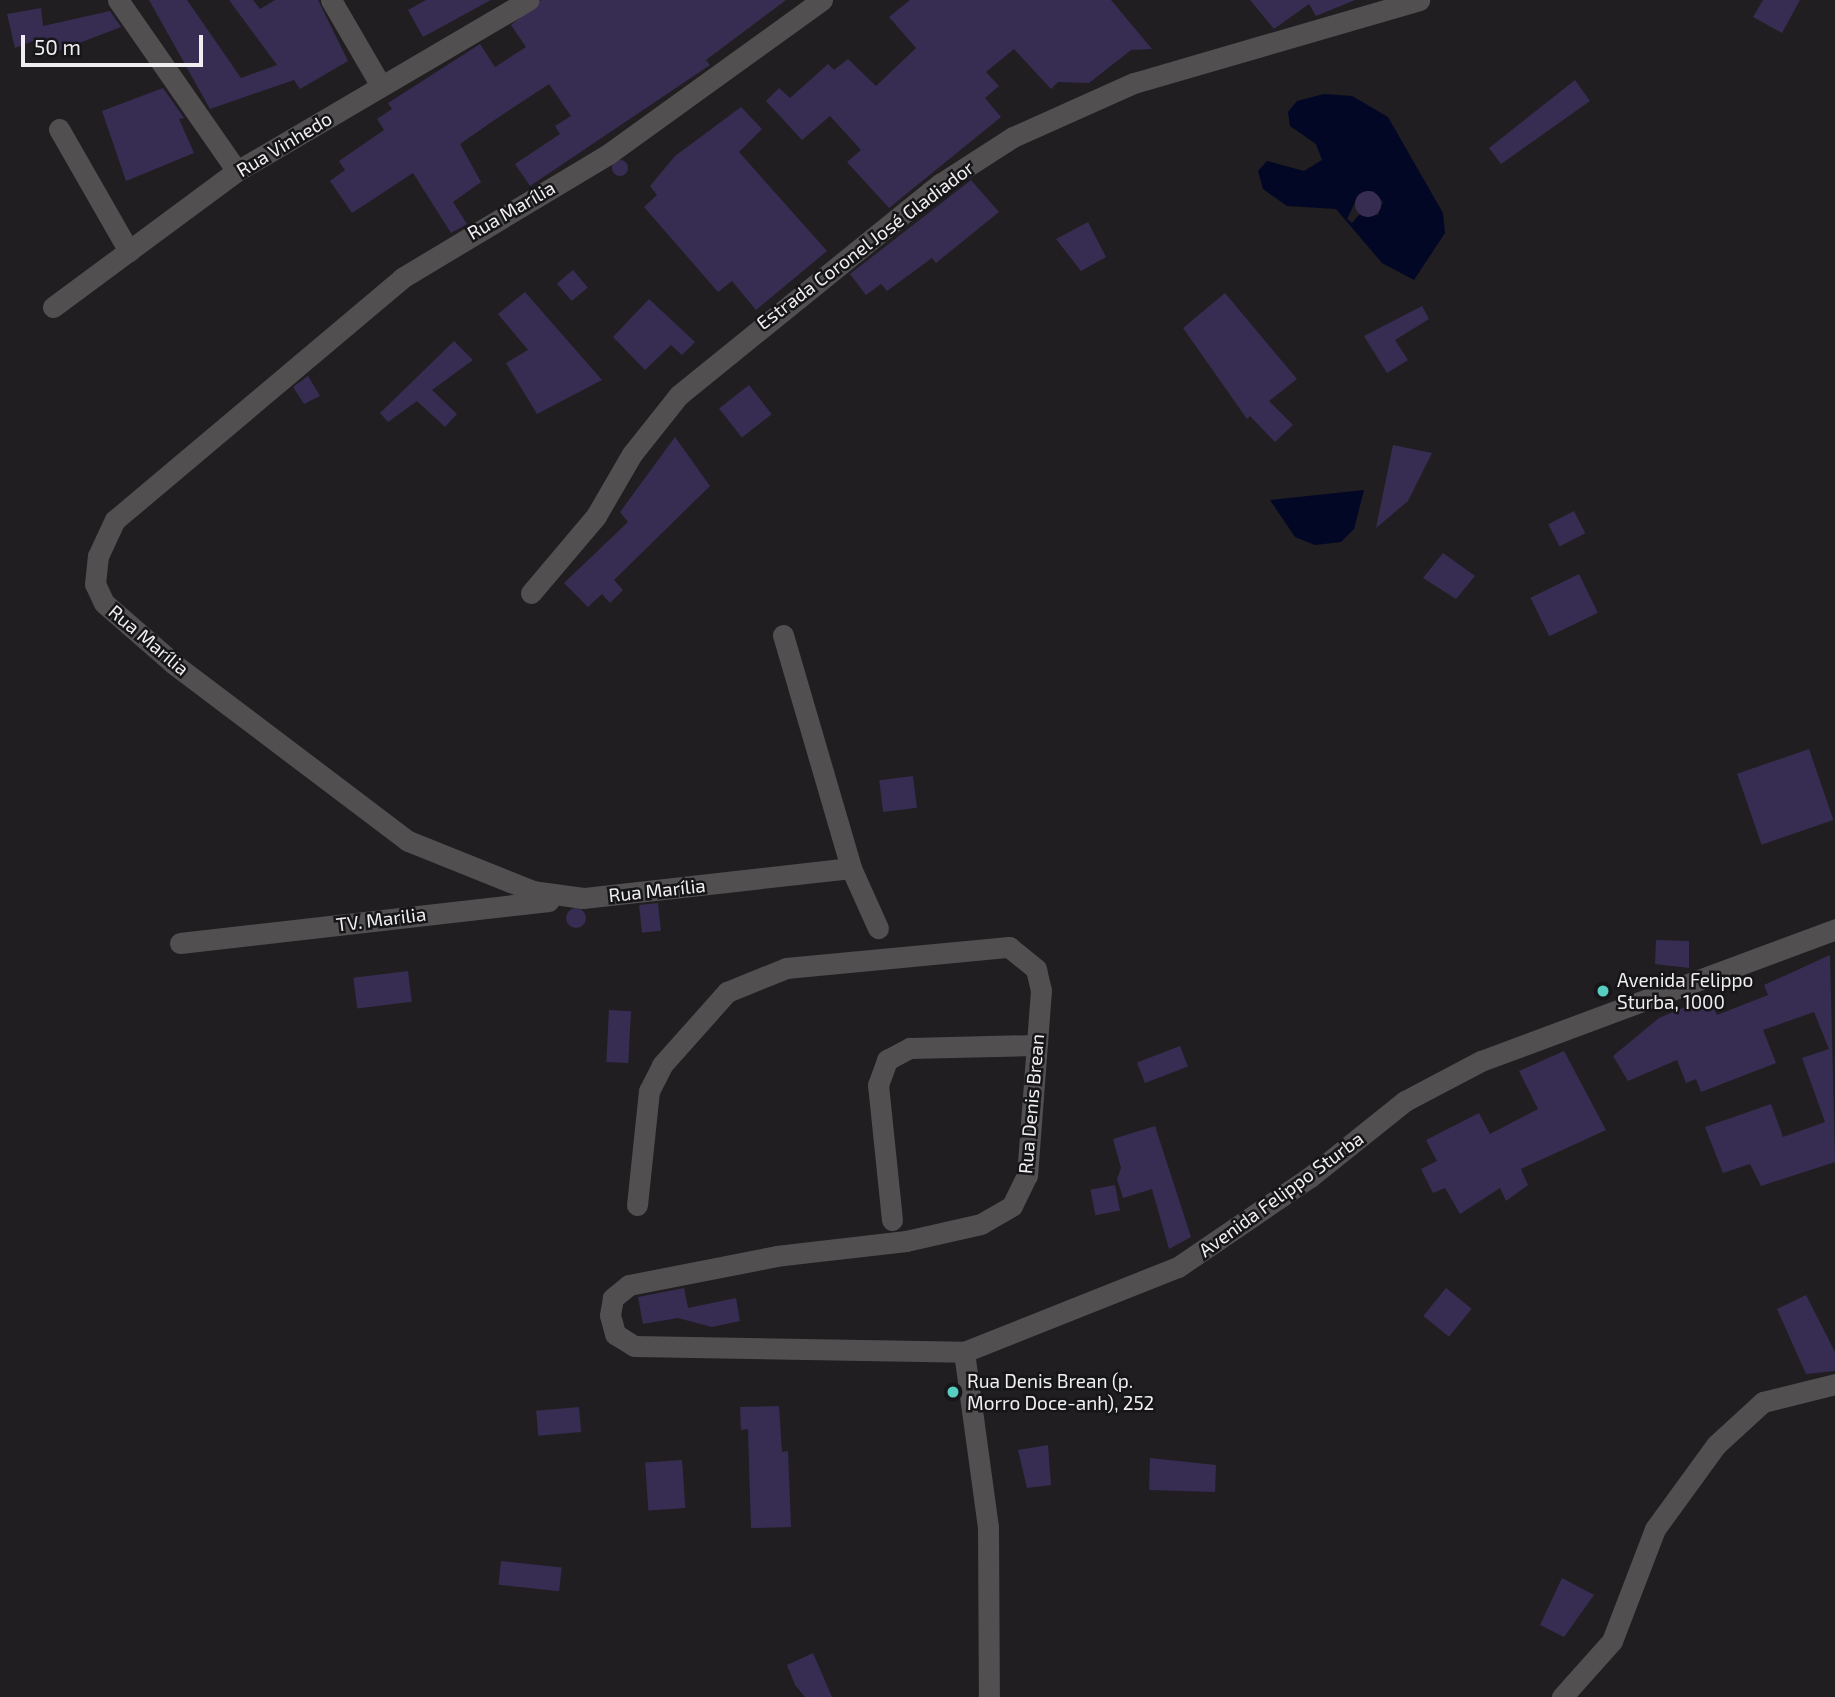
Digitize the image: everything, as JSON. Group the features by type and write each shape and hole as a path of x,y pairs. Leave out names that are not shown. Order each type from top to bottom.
{"street":[{"path":"118,0 237,171"},
{"path":"331,0 381,86"},
{"name":"Rua Vinhedo","path":"52,307 237,171 528,0"},
{"name":"Rua Marília","path":"822,0 796,10 607,155 402,278 156,482 115,520 98,556 94,584 104,603 363,810 452,863 533,891 583,898 851,868"},
{"name":"Estrada Coronel José Gladiador","path":"531,593 596,516 632,454 679,395 940,184 1013,137 1134,83 1419,0"},
{"path":"59,129 129,251"},
{"path":"783,635 851,868 878,928"},
{"name":"TV. Marilia","path":"180,943 583,898"},
{"name":"Avenida Felippo Sturba","path":"964,1352 1178,1267 1290,1192 1405,1101 1481,1061 1835,929"},
{"name":"Rua Denis Brean","path":"637,1205 649,1091 698,1021 753,978 786,968 1009,947 1036,969 1041,990 1027,1175 1022,1193 1000,1216 906,1241 777,1256 629,1285 613,1298 610,1315 615,1334 634,1346 964,1352"},
{"path":"891,1220 878,1085 887,1060 910,1048 1036,1045"},
{"path":"964,1352 987,1517 989,1697"},
{"path":"1562,1697 1612,1641 1655,1529 1716,1445 1763,1402 1835,1384"}],"water":[{"path":"1324,94 1352,96 1388,117 1443,213 1445,233 1414,280 1382,263 1336,209 1287,206 1263,189 1258,171 1267,161 1304,171 1322,160 1316,144 1290,126 1288,112 1297,101"},
{"path":"1364,490 1354,529 1341,542 1315,545 1295,537 1270,500"}],"pier":[{"path":"1373,191 1383,202 1378,215 1360,214 1352,223 1347,219 1359,194"}],"building":[{"path":"149,0 187,0 241,78 277,65 229,0 253,0 260,9 275,0 318,0 348,61 300,89 294,80 210,109"},
{"path":"426,0 491,0 423,37 408,10"},
{"path":"541,0 786,0 706,60 710,65 530,186 515,164 560,134 555,126 571,116 549,84 493,121 460,144 481,182 453,202 467,224 451,233 413,173 352,213 330,181 345,170 339,161 384,130 377,119 392,109 388,103 480,44 495,67 526,47 511,25"},
{"path":"910,0 1111,0 1152,49 1131,50 1089,83 1058,82 1051,89 1014,49 986,72 999,86 985,98 1001,117 889,208 847,162 861,150 830,116 802,140 766,101 779,88 790,98 828,64 834,70 848,59 876,86 916,48 889,17"},
{"path":"1250,0 1355,0 1316,16 1309,4 1274,29"},
{"path":"1763,0 1800,0 1782,33 1753,17"},
{"path":"41,8 43,26 110,11 121,27 40,58 34,41 44,37 15,48 7,14"},
{"path":"1575,80 1590,101 1501,164 1489,148"},
{"path":"163,88 184,118 179,119 194,153 126,181 102,111"},
{"path":"741,107 762,129 739,152 827,251 756,310 732,281 718,292 644,207 657,195 650,186 675,156"},
{"path":"617,160 623,160 628,168 626,174 617,176 612,171 612,165"},
{"path":"971,180 999,212 936,263 932,258 887,291 881,284 866,295 850,274"},
{"path":"1368,191 1377,195 1381,204 1377,213 1368,217 1359,213 1355,204 1359,195"},
{"path":"1088,222 1106,257 1081,271 1056,239"},
{"path":"573,270 588,288 572,301 557,283"},
{"path":"525,292 602,380 537,414 506,363 528,350 498,314"},
{"path":"1225,293 1297,379 1269,401 1293,425 1275,442 1250,416 1247,419 1183,328"},
{"path":"649,299 695,342 682,355 671,345 645,370 613,337"},
{"path":"1422,306 1429,319 1395,340 1408,360 1387,373 1364,336"},
{"path":"454,341 473,360 432,390 457,414 445,427 417,401 388,422 380,413"},
{"path":"308,376 320,396 304,404 293,387"},
{"path":"749,385 772,414 742,438 719,408"},
{"path":"675,437 710,486 614,580 623,590 610,603 602,594 588,607 564,583 628,522 620,512"},
{"path":"1393,445 1432,453 1408,501 1376,528"},
{"path":"1574,511 1585,533 1560,546 1548,524"},
{"path":"1443,553 1475,576 1456,599 1423,578"},
{"path":"1579,574 1598,613 1549,636 1530,598"},
{"path":"1809,749 1833,820 1762,845 1737,774"},
{"path":"913,776 917,808 883,812 879,780"},
{"path":"658,903 661,931 642,933 639,905"},
{"path":"576,908 583,911 586,918 583,925 576,928 569,925 566,918 569,911"},
{"path":"1656,940 1689,941 1689,968 1655,964"},
{"path":"1830,955 1835,1162 1761,1186 1750,1164 1723,1173 1705,1127 1771,1104 1783,1137 1825,1122 1802,1058 1829,1049 1814,1012 1763,1030 1776,1063 1701,1092 1696,1079 1686,1083 1677,1060 1628,1081 1613,1056 1659,1018 1709,997 1717,1015 1768,995 1764,985"},
{"path":"408,971 412,1002 357,1008 353,978"},
{"path":"609,1010 631,1011 628,1063 606,1062"},
{"path":"1180,1046 1188,1067 1145,1083 1137,1062"},
{"path":"1564,1051 1606,1130 1521,1169 1528,1185 1506,1201 1500,1188 1460,1214 1445,1188 1433,1193 1421,1169 1437,1161 1426,1140 1479,1113 1490,1134 1538,1109 1519,1071"},
{"path":"1155,1126 1191,1237 1169,1249 1152,1189 1123,1198 1117,1179 1121,1168 1113,1139"},
{"path":"1115,1185 1120,1211 1095,1215 1090,1190"},
{"path":"684,1288 688,1308 736,1298 740,1321 712,1327 678,1318 643,1324 638,1297"},
{"path":"1446,1288 1472,1309 1449,1337 1423,1316"},
{"path":"1806,1295 1835,1352 1835,1371 1806,1374 1777,1309"},
{"path":"779,1406 782,1452 788,1451 791,1527 751,1528 748,1429 741,1430 740,1407"},
{"path":"579,1407 581,1432 538,1436 536,1411"},
{"path":"1048,1445 1051,1485 1027,1488 1018,1450"},
{"path":"1150,1458 1216,1465 1215,1492 1149,1490"},
{"path":"682,1460 685,1508 648,1510 645,1463"},
{"path":"501,1561 562,1567 559,1591 498,1585"},
{"path":"1562,1578 1594,1595 1564,1637 1540,1625"},
{"path":"813,1653 832,1697 805,1697 795,1685 787,1665"}],"place":[{"name":"Avenida Felippo Sturba, 1000","path":"1603,991"},
{"name":"Rua Denis Brean (p. Morro Doce-anh), 252","path":"953,1392"}]}
